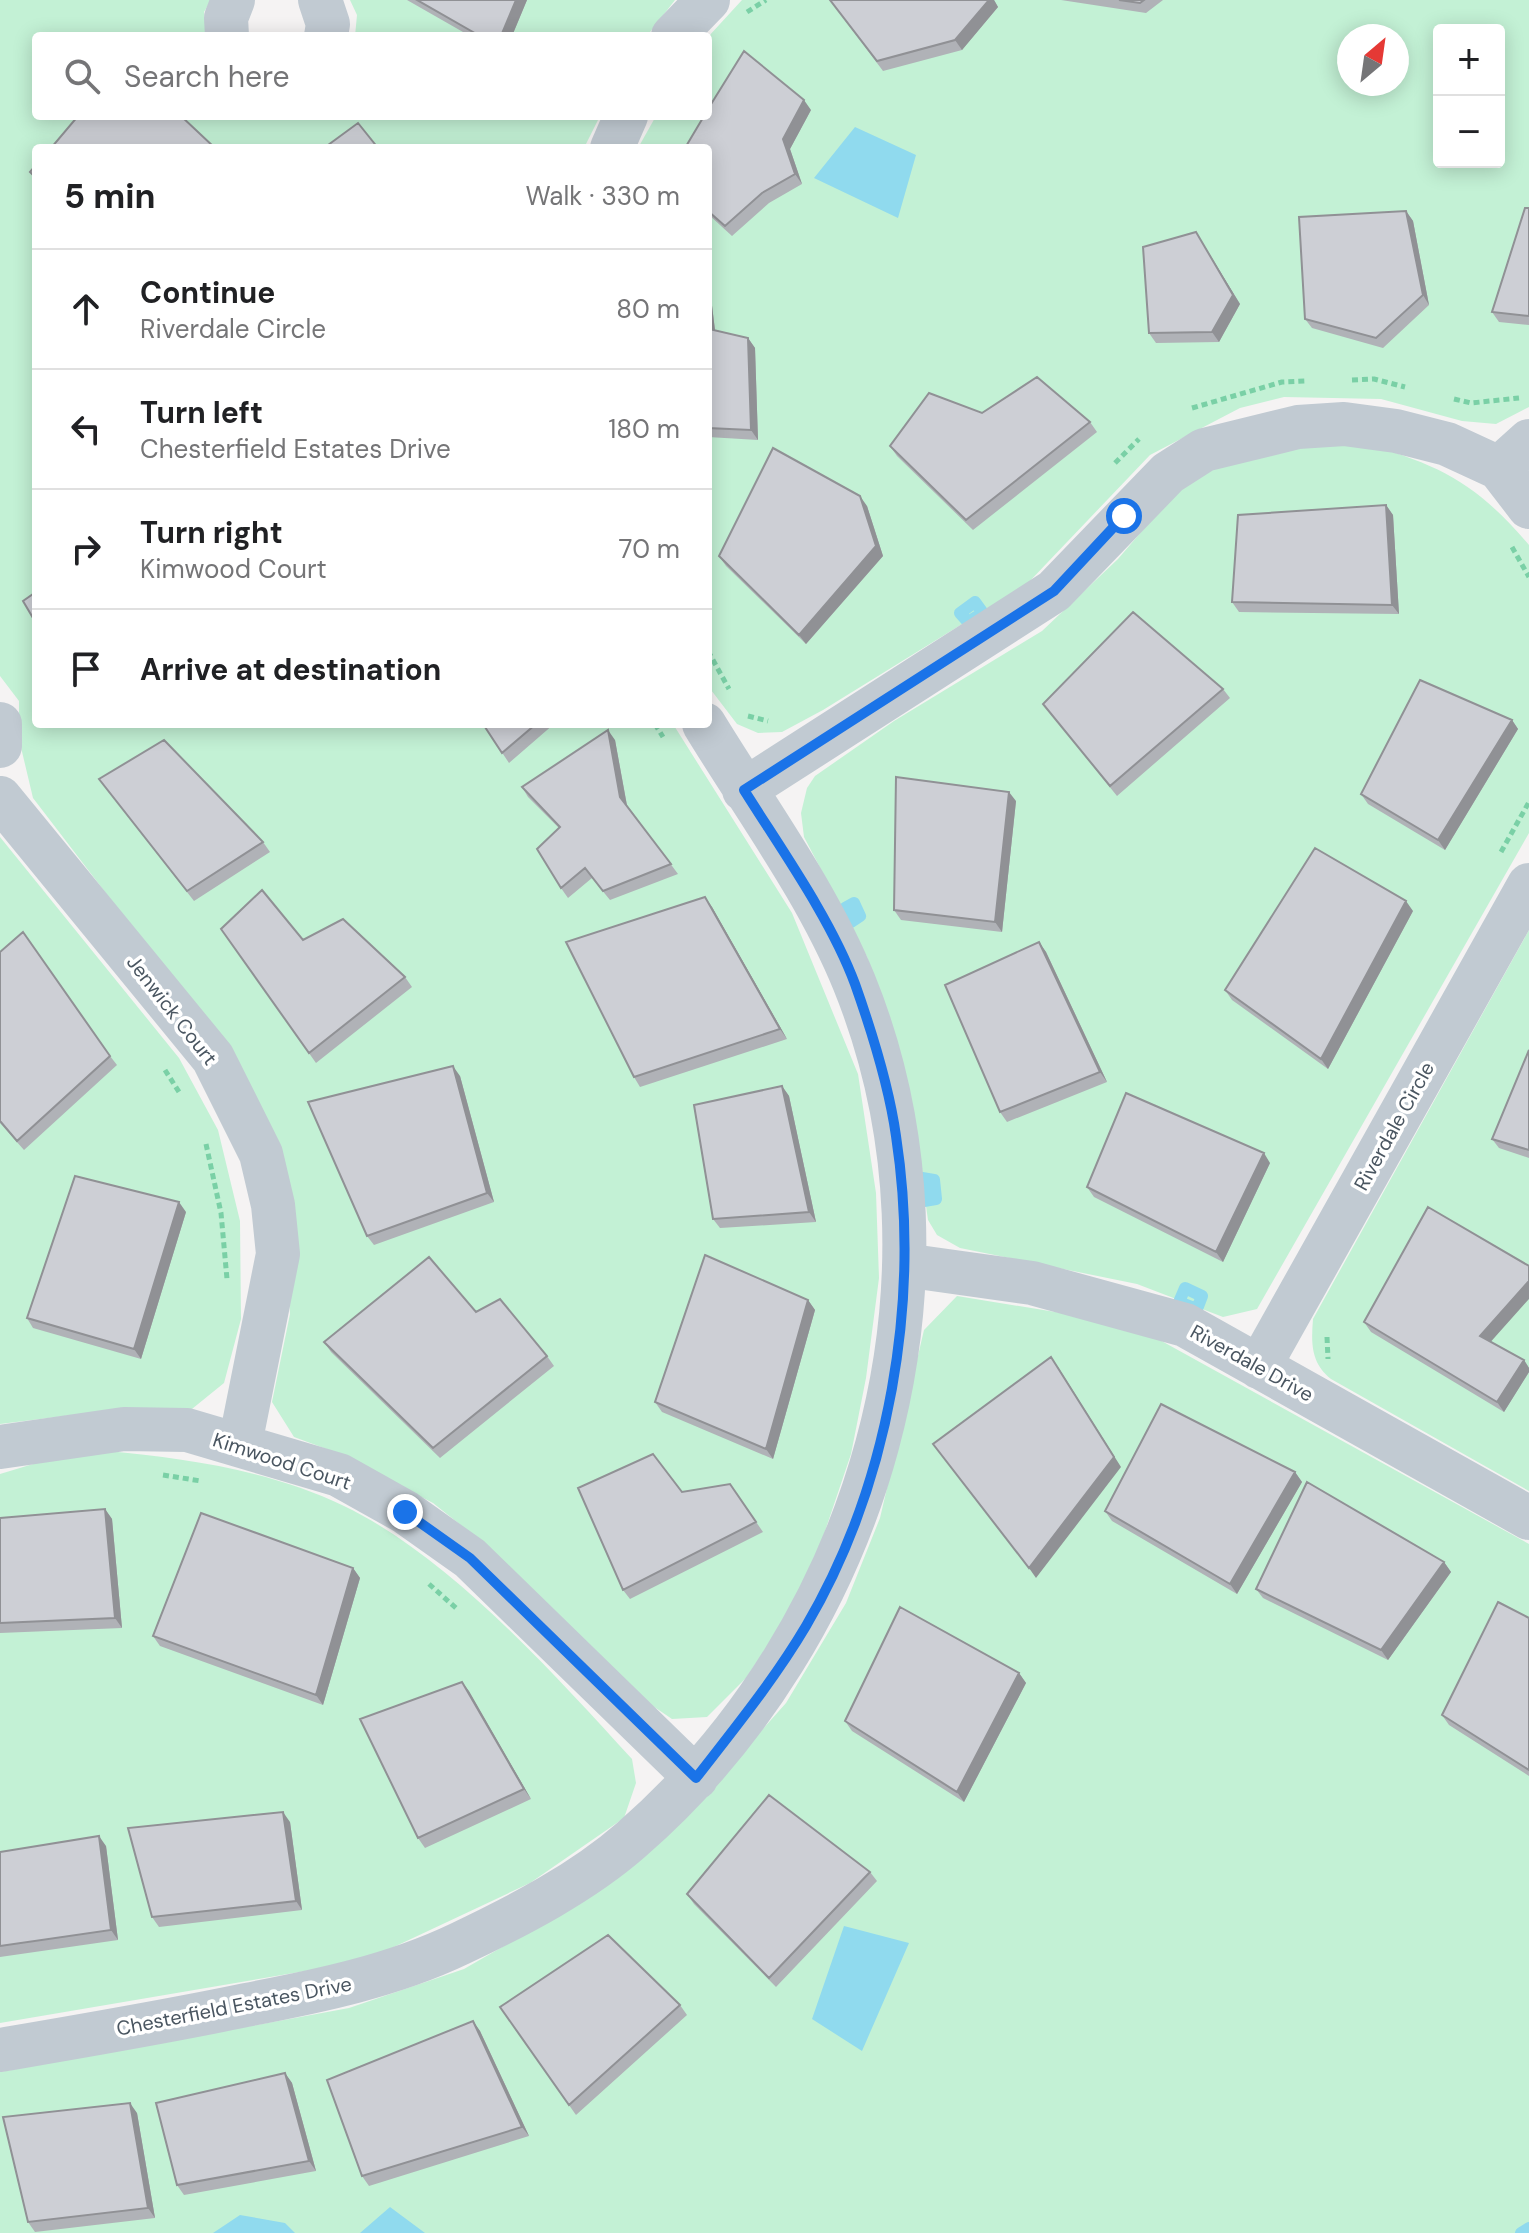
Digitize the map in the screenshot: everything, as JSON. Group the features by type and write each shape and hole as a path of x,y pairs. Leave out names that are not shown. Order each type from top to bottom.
{"street":[{"path":"227,32 226,18 233,0"},
{"path":"320,0 328,24 327,32"},
{"path":"677,32 708,0"},
{"path":"614,144 624,120"},
{"path":"744,790 1054,591 1168,473 1204,450 1298,427 1344,424 1514,454 1517,523"},
{"path":"0,724 0,746"},
{"name":"Chesterfield Estates Drive","path":"0,2050 347,1985 455,1946 556,1893 616,1853 696,1778 762,1694 799,1636 847,1542 879,1442 896,1358 904,1265 896,1134 854,982 805,887 744,790 688,737"},
{"name":"Jenwick Court","path":"0,798 213,1058 261,1154 273,1205 278,1254 240,1444"},
{"name":"Riverdale Circle","path":"1259,1367 1512,874"},
{"name":"Riverdale Drive","path":"904,1265 1032,1283 1185,1325 1529,1518"},
{"name":"Kimwood Court","path":"0,1447 124,1429 187,1430 339,1475 405,1512 470,1558 696,1778"}],"path":[{"path":"1517,523 1529,577"},
{"path":"665,728 688,737"},
{"path":"1512,874 1529,802"},
{"path":"160,1064 182,1098"},
{"path":"200,1132 206,1144 221,1213 227,1285"},
{"path":"1329,1363 1324,1342 1331,1329"},
{"path":"152,1474 207,1482"},
{"path":"420,1576 462,1614"}],"green space":[{"path":"0,0 211,0 204,12 206,32 32,32 32,120 598,120 586,144 32,144 32,728 676,728 792,913 858,1074 876,1193 879,1278 866,1378 851,1454 821,1543 786,1618 746,1678 707,1717 672,1719 641,1698 477,1538 433,1503 332,1451 294,1437 272,1402 290,1314 286,1237 246,1076 33,798 19,739 19,701 0,676"},
{"path":"350,0 675,0 650,32 355,32 357,15"},
{"path":"742,0 1529,0 1529,407 1496,424 1462,421 1381,399 1284,397 1240,408 1150,455 1027,584 823,710 782,732 758,733 737,724 712,691 712,144 640,144 654,120 712,120 712,33"},
{"path":"1361,442 1413,459 1454,478 1491,505 1529,545 1529,833 1257,1309 1223,1317 1137,1284 960,1248 937,1235 928,1220 916,1137 891,1026 867,957 804,837 801,813 807,788 815,776 894,721 1042,631 1118,559 1183,483 1255,450"},
{"path":"0,837 179,1058 218,1130 240,1221 241,1319 224,1383 187,1413 129,1408 0,1424"},
{"path":"1529,930 1529,1491 1331,1379 1316,1360 1312,1337 1313,1319"},
{"path":"957,1296 1092,1318 1158,1339 1529,1544 1529,2233 0,2233 0,2072 349,2008 464,1969 580,1902 678,1824 786,1703 846,1603 880,1518 924,1330"},
{"path":"107,1451 198,1462 288,1484 344,1506 423,1555 498,1619 632,1759 636,1783 624,1818 530,1883 364,1961 0,2023 0,1474 43,1461"}],"water":[{"path":"855,127 916,155 898,218 814,178"},
{"path":"844,1926 909,1943 862,2051 812,2019"},
{"path":"390,2207 425,2233 360,2233"},
{"path":"240,2215 285,2223 295,2233 213,2233"}],"building":[{"path":"417,0 516,0 503,32 473,32"},
{"path":"830,0 989,0 955,40 877,61"},
{"path":"744,51 804,100 783,139 795,174 762,193 725,226 712,215 712,144 687,144 702,120 712,120 712,103"},
{"path":"75,120 185,120 211,144 54,144"},
{"path":"358,123 375,144 329,144"},
{"path":"1525,208 1529,208 1529,316 1492,312"},
{"path":"1406,211 1423,295 1376,338 1305,319 1299,217"},
{"path":"1196,232 1233,295 1212,332 1149,333 1143,247"},
{"path":"712,330 748,338 751,430 712,428"},
{"path":"1037,377 1090,422 966,520 890,446 929,393 982,413"},
{"path":"773,448 860,496 876,546 799,635 719,556"},
{"path":"1386,505 1392,605 1232,602 1238,515"},
{"path":"32,595 32,616 23,601"},
{"path":"1133,612 1223,689 1110,786 1043,704"},
{"path":"1420,680 1512,720 1438,840 1361,794"},
{"path":"486,728 531,728 502,753"},
{"path":"608,730 620,797 671,864 603,891 585,868 561,888 537,849 560,827 522,787"},
{"path":"164,740 263,842 187,891 99,779"},
{"path":"896,777 1009,792 995,922 894,910"},
{"path":"1315,848 1406,901 1321,1059 1225,990"},
{"path":"262,890 303,940 343,919 405,977 309,1053 221,929"},
{"path":"705,897 780,1029 634,1077 566,942"},
{"path":"23,932 110,1056 17,1141 0,1121 0,952"},
{"path":"1039,942 1100,1072 1000,1112 945,985"},
{"path":"1529,1050 1529,1150 1492,1139"},
{"path":"453,1066 487,1193 367,1236 308,1102"},
{"path":"782,1086 809,1212 713,1219 694,1105"},
{"path":"1126,1093 1264,1153 1216,1252 1087,1187"},
{"path":"75,1176 179,1202 134,1349 27,1318"},
{"path":"1428,1207 1529,1266 1529,1281 1480,1336 1524,1360 1497,1402 1364,1322"},
{"path":"705,1255 808,1300 766,1449 655,1402"},
{"path":"429,1257 476,1312 500,1299 547,1356 433,1448 324,1342"},
{"path":"1051,1357 1114,1457 1029,1568 933,1444"},
{"path":"1161,1404 1295,1472 1230,1584 1105,1511"},
{"path":"653,1454 682,1492 730,1484 756,1522 623,1590 578,1488"},
{"path":"1307,1482 1444,1562 1381,1650 1256,1589"},
{"path":"105,1509 115,1618 0,1623 0,1518"},
{"path":"201,1513 353,1568 316,1695 153,1636"},
{"path":"1498,1602 1529,1618 1529,1770 1442,1715"},
{"path":"900,1607 1019,1673 957,1792 845,1721"},
{"path":"462,1682 524,1789 418,1838 360,1719"},
{"path":"769,1795 870,1872 769,1978 687,1894"},
{"path":"283,1812 296,1901 152,1917 128,1828"},
{"path":"99,1836 111,1930 0,1946 0,1852"},
{"path":"608,1935 680,2005 569,2105 500,2007"},
{"path":"473,2021 522,2127 362,2176 327,2080"},
{"path":"285,2073 309,2161 177,2185 156,2103"},
{"path":"130,2103 148,2208 28,2222 3,2117"}],"waterway":[{"path":"975,602 983,613 968,622 960,613 975,602"},
{"path":"854,903 860,916 851,922 845,908 854,903"},
{"path":"922,1178 934,1180 936,1199 924,1201 922,1178"},
{"path":"1185,1288 1202,1296 1197,1309 1179,1302 1185,1288"},
{"path":"1521,2233 1529,2228"}],"route":[{"path":"405,1512 470,1558 696,1778 762,1694 807,1625 847,1542 876,1456 896,1358 904,1265 896,1134 854,982 805,887 744,790 1054,591 1124,516"}]}
